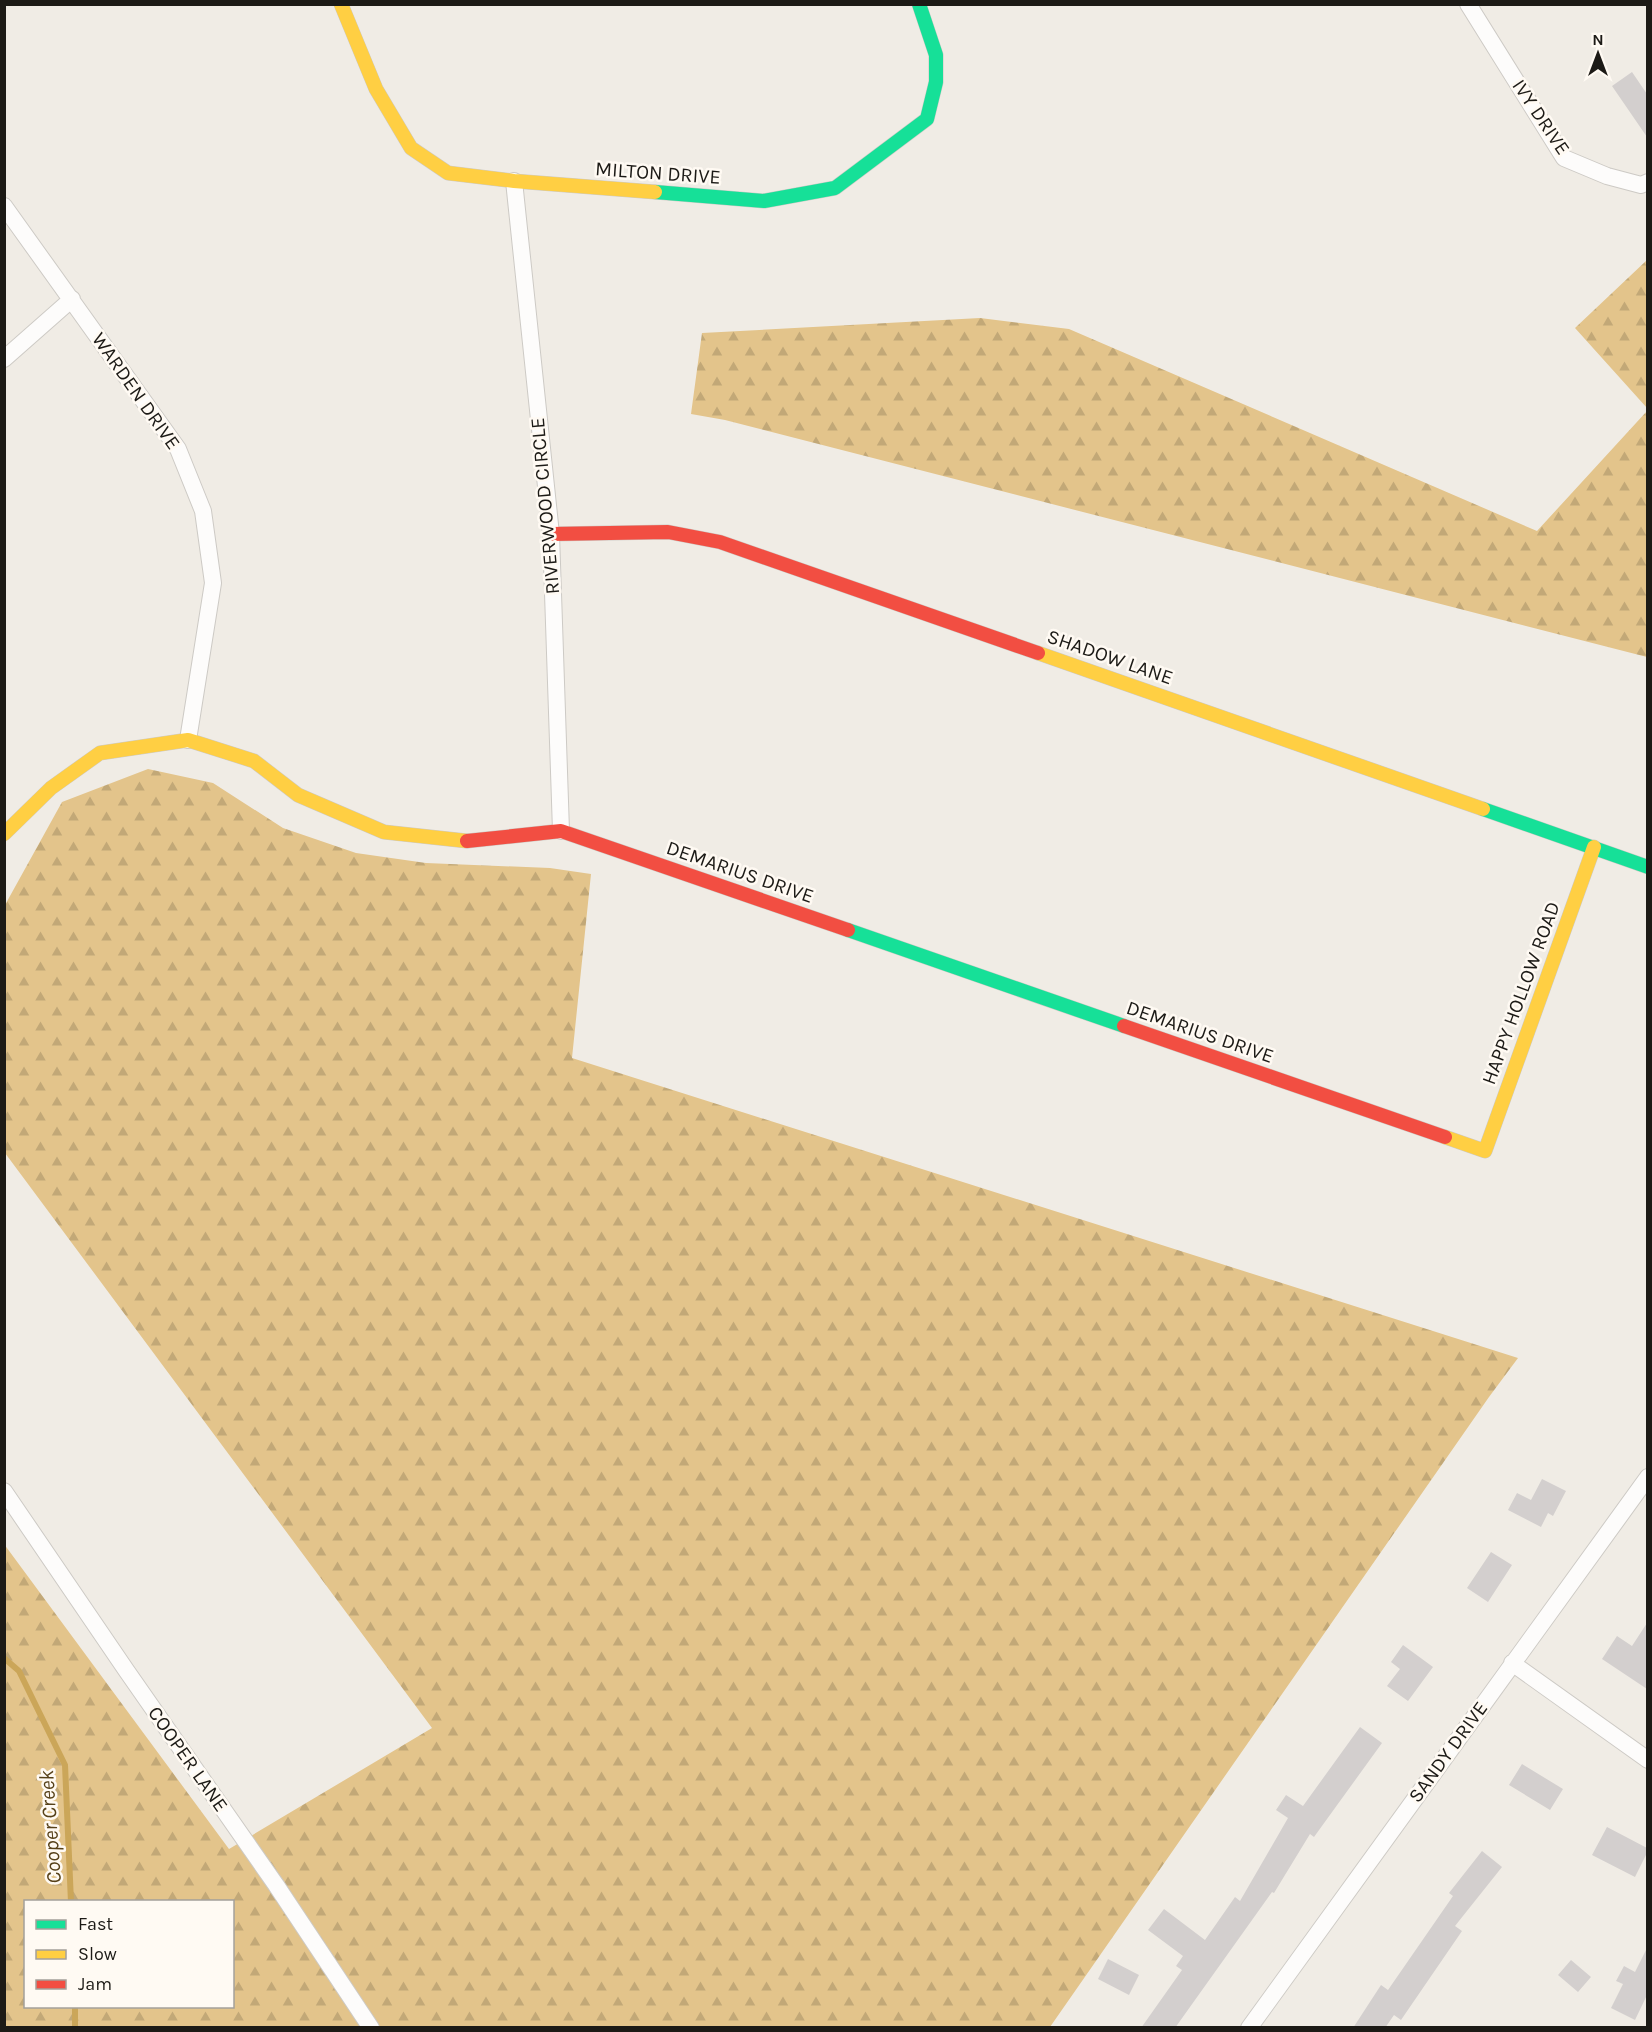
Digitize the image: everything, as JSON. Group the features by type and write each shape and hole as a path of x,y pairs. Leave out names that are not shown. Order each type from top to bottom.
{"street":[{"name":"MILTON DRIVE","path":"341,4 376,89 411,148 448,173 514,181 764,201 835,188 927,119 936,82 936,55 919,4"},
{"name":"IVY DRIVE","path":"1468,4 1564,158 1607,176 1641,185 1647,182"},
{"name":"RIVERWOOD CIRCLE","path":"514,181 550,534 561,831"},
{"name":"WARDEN DRIVE","path":"4,206 178,449 203,511 213,583 188,740"},
{"path":"4,359 72,299"},
{"name":"SHADOW LANE","path":"550,534 668,532 720,542 1647,867"},
{"name":"DEMARIUS DRIVE","path":"4,834 51,788 100,753 188,740 254,761 298,795 384,832 470,842 561,831 1485,1151"},
{"name":"HAPPY HOLLOW ROAD","path":"1485,1151 1594,847"},
{"name":"SANDY DRIVE","path":"1250,2028 1647,1477"},
{"name":"COOPER LANE","path":"4,1491 126,1671 276,1885 371,2028"},
{"path":"1512,1663 1647,1760"}],"green space":[{"path":"1647,260 1647,408 1575,328"},
{"path":"980,318 1069,329 1537,531 1647,411 1647,657 725,420 691,414 702,333"},
{"path":"148,769 213,783 283,828 356,853 426,863 550,868 591,874 572,1058 1518,1358 1050,2027 5,2027 4,1544 229,1849 432,1728 5,1153 5,905 62,802"}],"building":[{"path":"1632,72 1647,94 1647,137 1612,86"},
{"path":"1542,1479 1566,1491 1553,1516 1548,1513 1541,1527 1508,1510 1517,1493 1531,1500"},
{"path":"1491,1552 1512,1565 1488,1602 1467,1588"},
{"path":"1647,1623 1647,1689 1602,1659 1617,1636 1632,1646"},
{"path":"1403,1645 1433,1667 1408,1701 1387,1686 1400,1669 1391,1662"},
{"path":"1360,1727 1382,1743 1314,1837 1310,1834 1274,1893 1272,1892 1175,2028 1141,2028 1182,1970 1176,1966 1183,1956 1148,1930 1164,1909 1205,1940 1235,1897 1240,1901 1288,1818 1276,1810 1286,1795 1303,1806"},
{"path":"1522,1764 1563,1789 1550,1810 1509,1785"},
{"path":"1607,1827 1647,1848 1647,1853 1635,1877 1592,1855"},
{"path":"1482,1851 1502,1867 1455,1926 1462,1931 1401,2020 1394,2015 1385,2028 1353,2028 1381,1985 1388,1990 1453,1896 1449,1893"},
{"path":"1647,1948 1647,1995 1635,2020 1611,2008 1623,1984 1616,1981 1624,1966 1635,1972"},
{"path":"1108,1959 1139,1975 1129,1995 1098,1979"},
{"path":"1571,1960 1591,1977 1578,1992 1558,1975"}],"waterway":[{"name":"Cooper Creek","path":"4,1658 19,1671 65,1765 71,1900"},
{"name":"Cooper Creek","path":"75,2008 75,2028"}],"traffic: fast":[{"path":"655,192 764,201 835,188 927,119 936,82 936,55 919,4"},
{"path":"1483,809 1648,867"},
{"path":"848,930 1124,1026"}],"traffic: slow":[{"path":"341,4 376,89 411,148 448,173 514,181 655,192"},
{"path":"1038,653 1483,809"},
{"path":"4,834 51,788 100,753 188,740 254,761 298,795 384,832 467,841"},
{"path":"1445,1137 1485,1151 1594,847"}],"traffic: jam":[{"path":"551,534 668,532 720,542 1038,653"},
{"path":"467,841 561,831 848,930"},
{"path":"1124,1026 1445,1137"}]}
